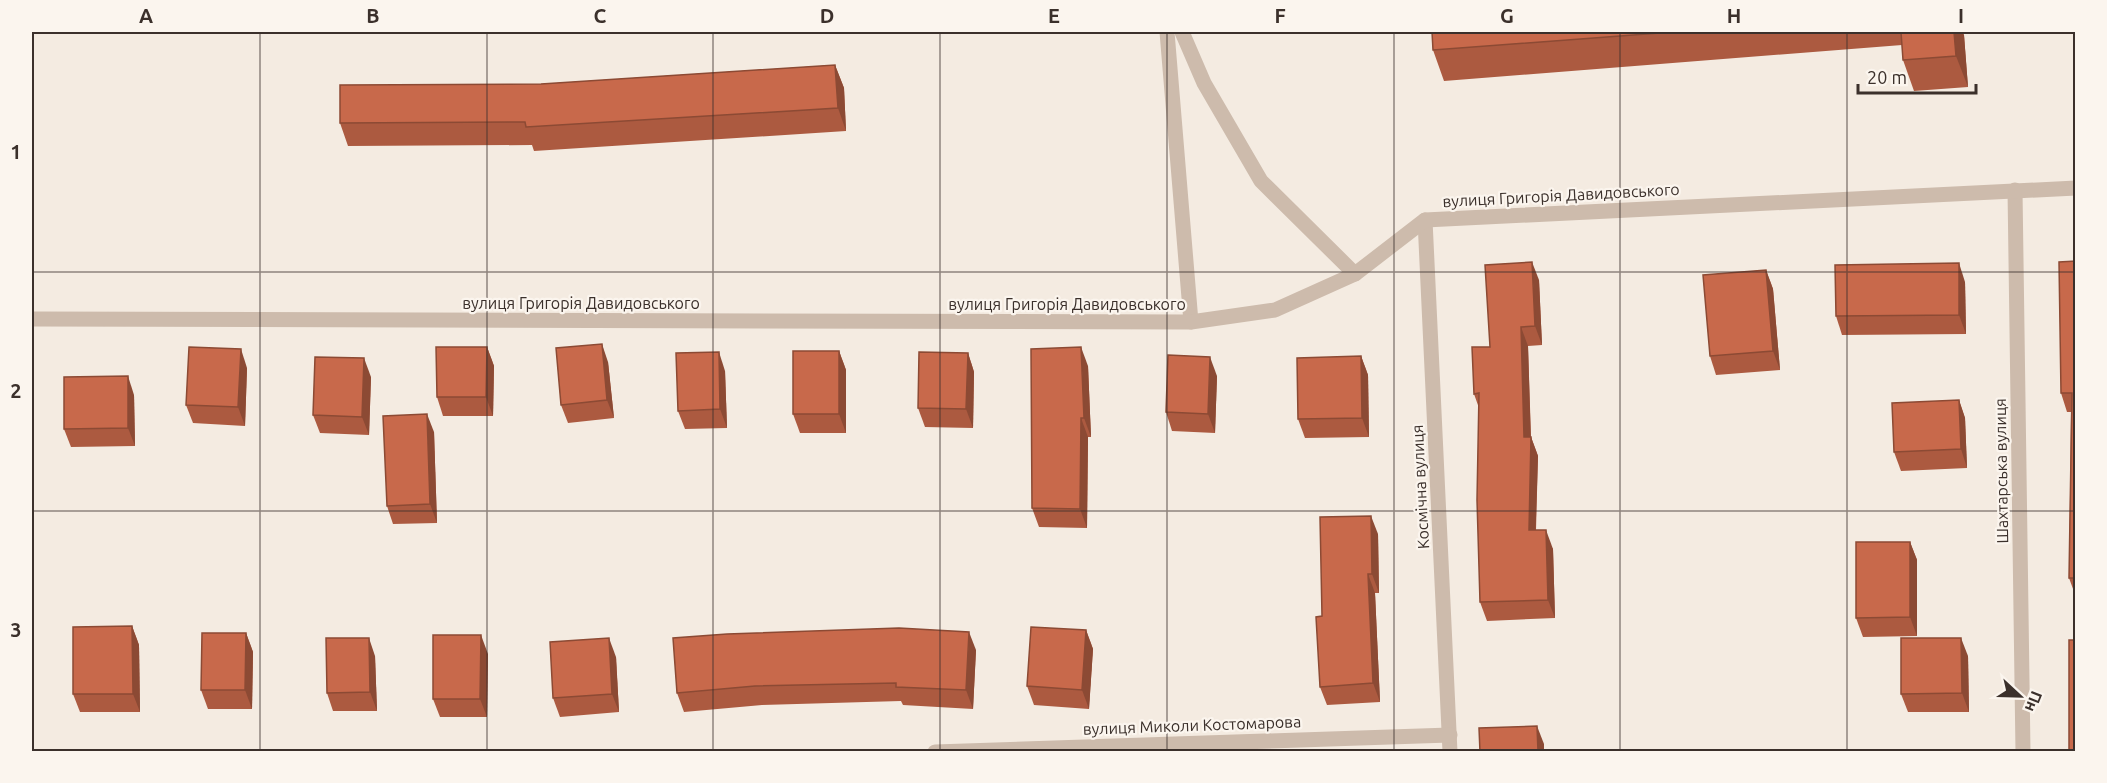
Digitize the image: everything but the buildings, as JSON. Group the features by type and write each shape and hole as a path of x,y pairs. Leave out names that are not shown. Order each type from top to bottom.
{"street":[{"path":"1167,32 1191,322"},
{"path":"1182,32 1204,83 1261,181 1356,274"},
{"name":"вулиця Григорія Давидовського","path":"32,319 1191,322 1275,310 1356,274 1425,220 2076,188"},
{"name":"Шахтарська вулиця","path":"2015,190 2024,752"},
{"name":"Космічна вулиця","path":"1425,220 1450,752"},
{"name":"вулиця Миколи Костомарова","path":"935,752 1450,735"}]}
